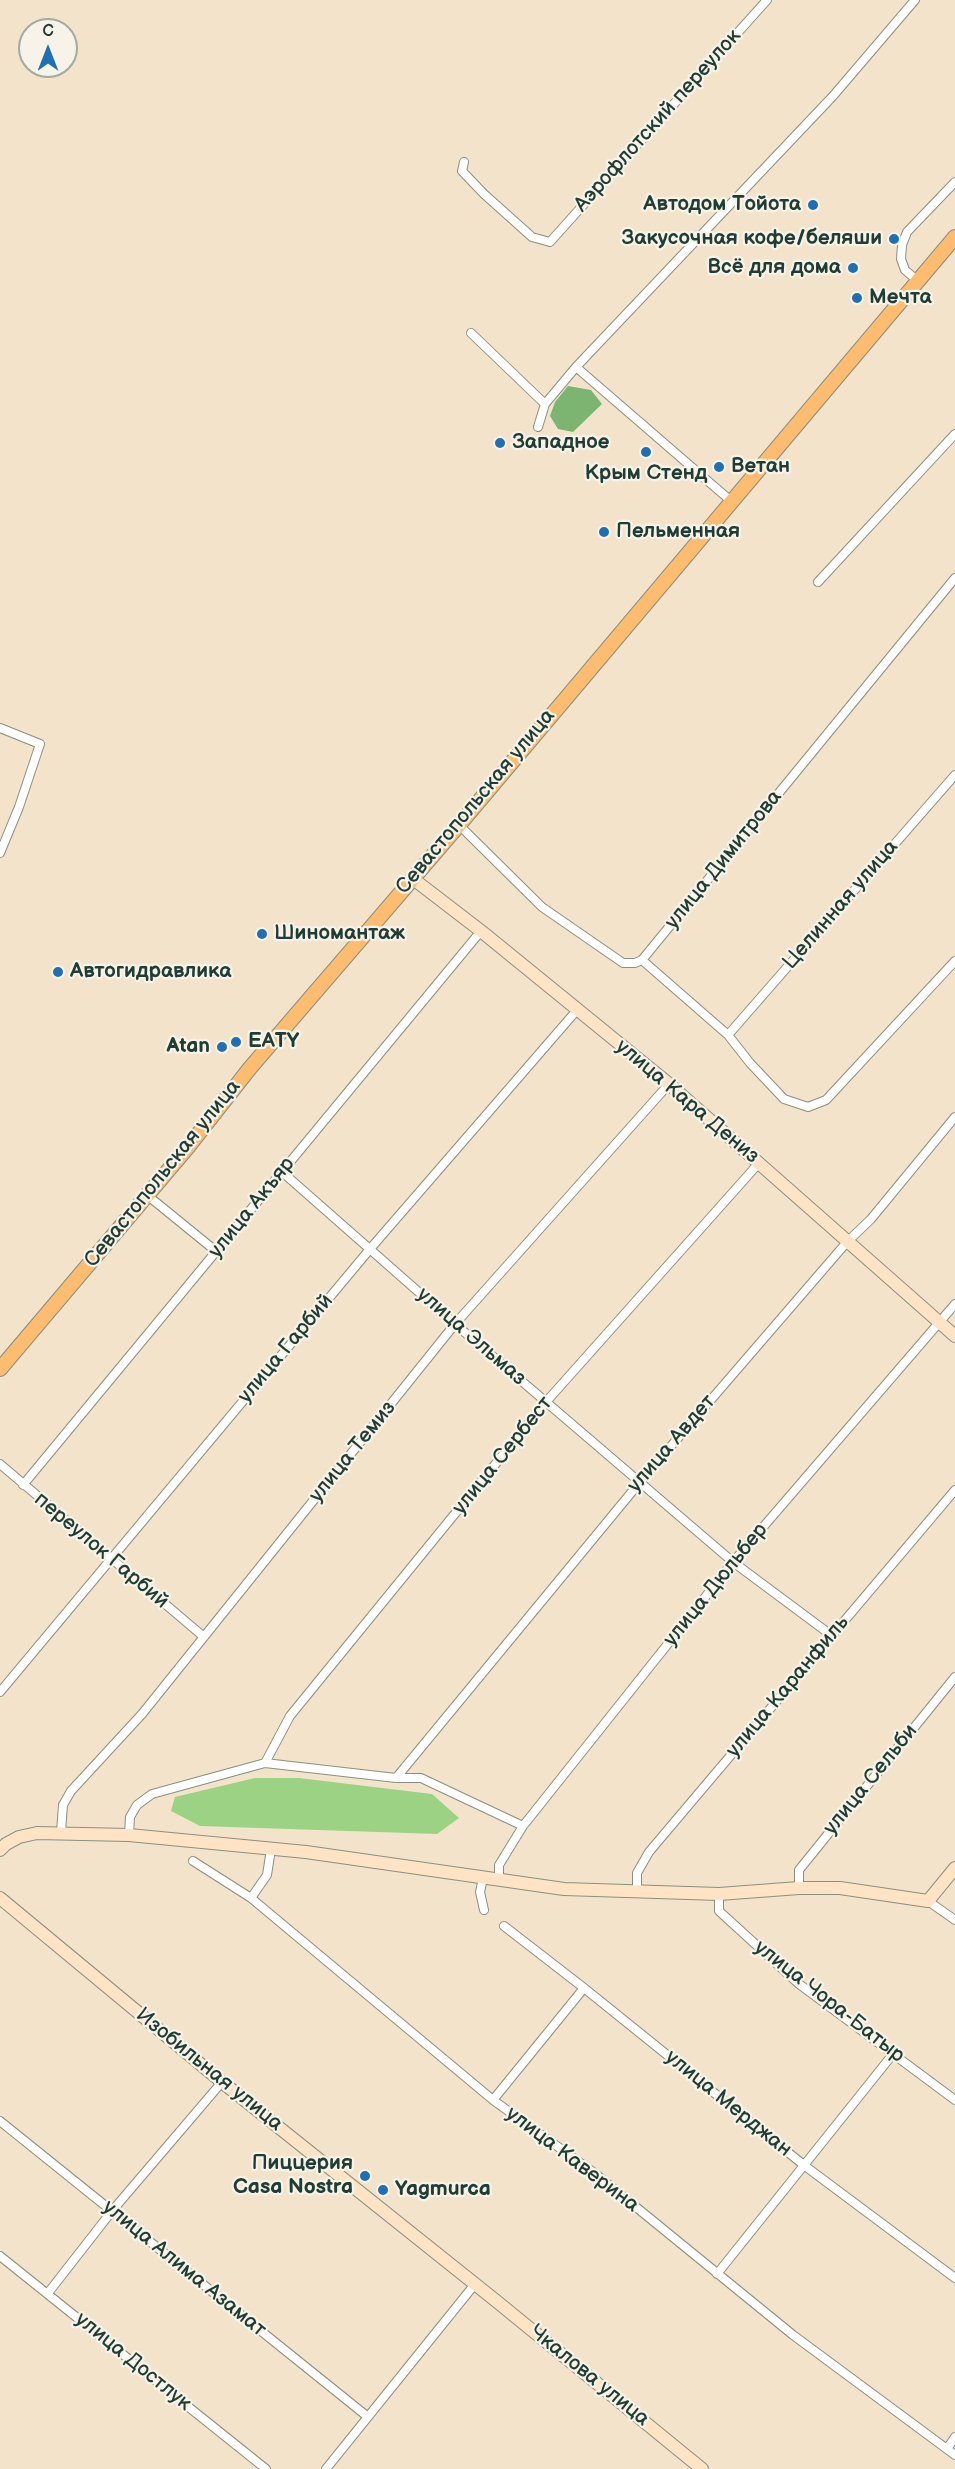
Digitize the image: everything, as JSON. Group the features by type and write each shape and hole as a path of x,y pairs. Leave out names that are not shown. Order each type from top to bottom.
{"main road":[{"name":"Севастопольская улица","path":"0,1369 189,1147 250,1068 459,825 918,281 952,246"},
{"name":"улица Кара Дениз","path":"412,878 481,931 669,1084 955,1336"},
{"path":"0,1850 6,1844 28,1834 61,1832 129,1835 271,1849 564,1889 718,1894 799,1888 840,1888 928,1901 955,1868"},
{"name":"Изобильная улица","path":"0,1898 222,2082 475,2284"},
{"name":"Чкалова улица","path":"475,2284 702,2469"}],"street":[{"name":"Аэрофлотский переулок","path":"464,162 462,171 484,194 532,237 550,242 767,0"},
{"path":"538,427 545,404 576,367 833,96 915,0"},
{"path":"918,281 905,270 901,259 902,245 907,232 955,182"},
{"path":"471,333 545,404"},
{"path":"576,367 731,501"},
{"path":"818,582 955,434"},
{"name":"улица Димитрова","path":"642,960 955,578"},
{"path":"0,728 40,744 19,807 0,853"},
{"name":"Целинная улица","path":"728,1035 955,775"},
{"path":"459,825 542,907 623,963 635,963 642,960 728,1035 750,1063 784,1099 808,1107 826,1100 955,961"},
{"name":"улица Акъяр","path":"23,1485 481,931"},
{"name":"улица Гарбий","path":"0,1692 370,1249 577,1010"},
{"name":"улица Темиз","path":"61,1832 63,1805 71,1791 142,1714 455,1324 669,1084"},
{"name":"улица Авдет","path":"396,1778 640,1482 847,1242 871,1219 955,1117"},
{"name":"улица Сербест","path":"265,1763 290,1716 546,1402 759,1163"},
{"name":"улица Эльмаз","path":"281,1171 455,1324 733,1562 831,1635"},
{"path":"147,1195 217,1252"},
{"name":"улица Дюльбер","path":"499,1880 499,1865 523,1826 733,1562 955,1304"},
{"name":"переулок Гарбий","path":"0,1464 109,1559 204,1636"},
{"name":"улица Каранфиль","path":"637,1892 637,1873 649,1852 955,1490"},
{"name":"улица Сельби","path":"799,1888 799,1870 955,1677"},
{"path":"129,1835 130,1817 136,1805 152,1794 265,1763 396,1778 421,1778 523,1826"},
{"path":"250,1898 267,1875 271,1849"},
{"name":"улица Каверина","path":"193,1861 250,1898 493,2100 593,2172 793,2335 955,2455"},
{"path":"483,1878 480,1892 484,1910"},
{"name":"улица Чора-Батыр","path":"718,1894 719,1911 799,1984 955,2100"},
{"path":"928,1901 955,1920"},
{"name":"улица Мерджан","path":"504,1926 805,2166 955,2278"},
{"path":"493,2100 584,1988"},
{"path":"717,2274 894,2055"},
{"path":"48,2293 112,2211 222,2082"},
{"name":"улица Алима Азамат","path":"0,2121 368,2417"},
{"name":"улица Достлук","path":"0,2256 266,2469"},
{"path":"326,2469 475,2284"},
{"path":"947,2448 955,2437"}],"green space":[{"path":"568,386 591,390 602,404 573,432 558,429 550,416 555,402"},
{"path":"255,1778 299,1778 432,1794 459,1818 437,1834 200,1826 171,1811 175,1797"}],"place":[{"name":"Автодом Тойота","path":"813,205"},
{"name":"Закусочная кофе/беляши","path":"894,239"},
{"name":"Всё для дома","path":"853,268"},
{"name":"Мечта","path":"857,298"},
{"name":"Западное","path":"500,443"},
{"name":"Крым Стенд","path":"646,452"},
{"name":"Ветан","path":"719,467"},
{"name":"Пельменная","path":"604,532"},
{"name":"Шиномантаж","path":"262,934"},
{"name":"Автогидравлика","path":"58,972"},
{"name":"EАTY","path":"236,1042"},
{"name":"Atan","path":"222,1047"},
{"name":"Пиццерия Casa Nostra","path":"365,2176"},
{"name":"Yagmurca","path":"383,2190"}]}
